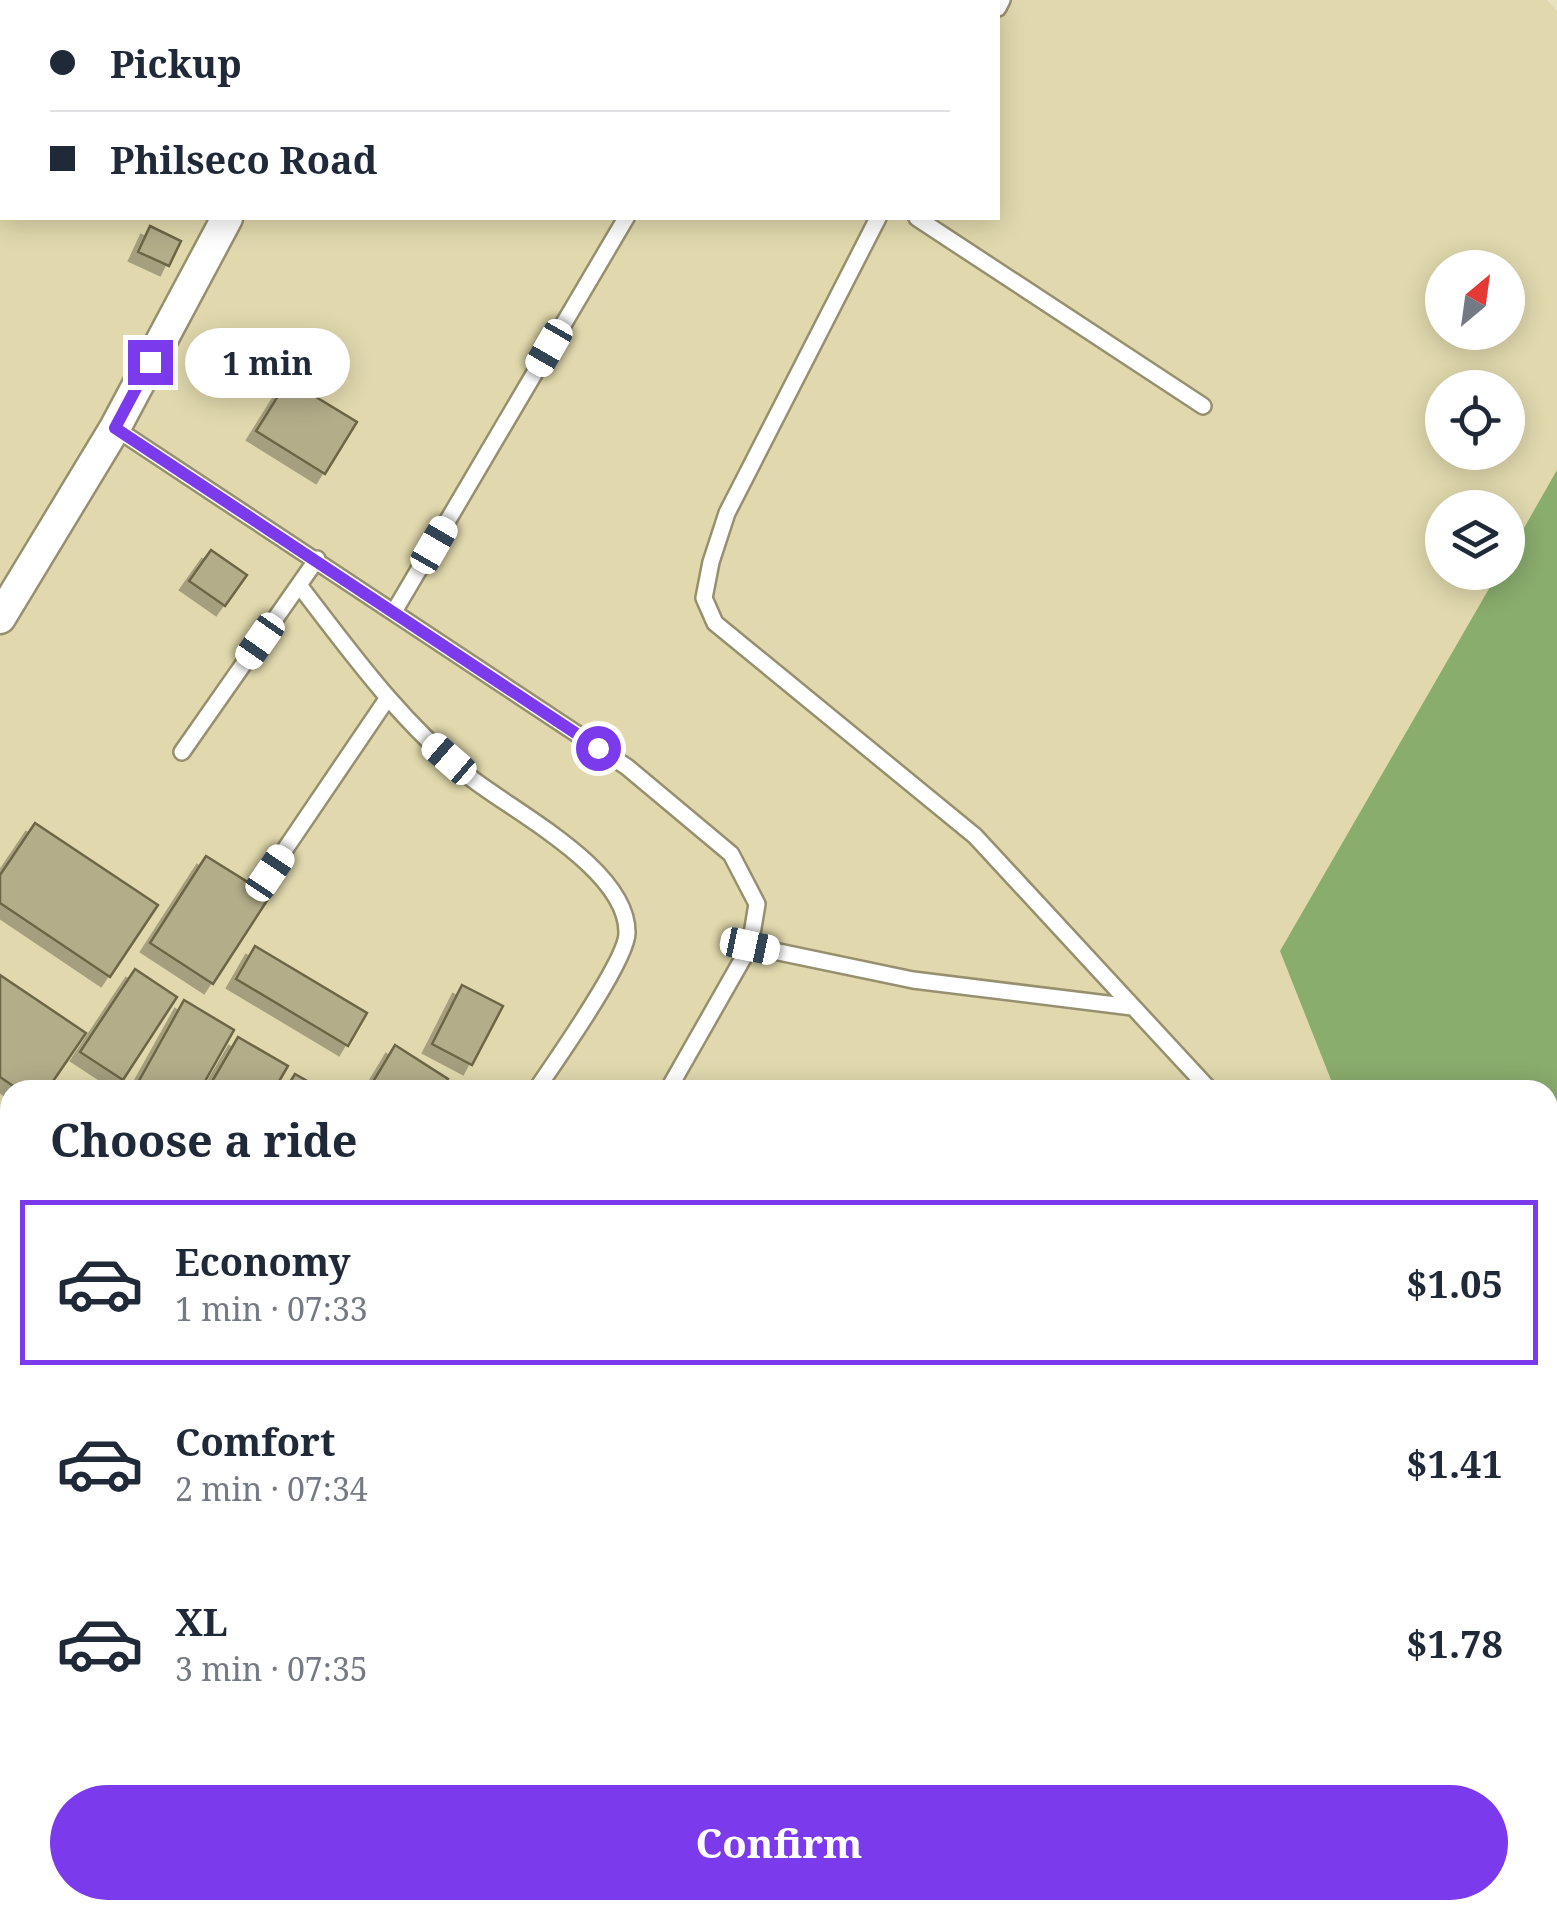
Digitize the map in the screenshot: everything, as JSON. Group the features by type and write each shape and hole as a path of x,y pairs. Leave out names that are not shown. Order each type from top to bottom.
{"street":[{"path":"0,618 115,428 226,220"}],"lane":[{"path":"395,610 625,220"},
{"path":"877,220 726,513 704,598 715,623 975,836 1201,1080"},
{"path":"919,220 1203,406"},
{"path":"115,428 627,767 731,854 757,904 750,946 674,1080"},
{"path":"182,752 317,559"},
{"path":"299,585 386,698 471,778 606,879 622,904 628,936 607,980 542,1080"},
{"path":"270,873 386,698"},
{"path":"750,946 913,980 1132,1007"}],"shaded area":[{"path":"1000,0 1547,0 1557,11 1557,1080 0,1080 0,220 1000,220"}],"green space":[{"path":"1557,470 1557,1080 1331,1080 1280,951 1488,590 1525,590 1525,526"}],"building":[{"path":"150,226 181,241 169,266 138,252"},
{"path":"288,380 357,422 325,474 256,431"},
{"path":"211,550 247,575 225,606 189,581"},
{"path":"35,823 158,905 110,977 0,903 0,875"},
{"path":"206,856 270,896 213,984 150,943"},
{"path":"255,946 367,1013 348,1046 236,979"},
{"path":"135,969 177,997 123,1080 80,1052"},
{"path":"0,975 86,1033 54,1080 0,1077"},
{"path":"462,985 503,1006 472,1065 432,1044"},
{"path":"184,1000 234,1030 206,1080 139,1080"},
{"path":"238,1037 288,1066 280,1080 213,1080"},
{"path":"395,1045 448,1079 447,1080 374,1080"}],"route":[{"path":"150,362 115,428 598,748"}]}
